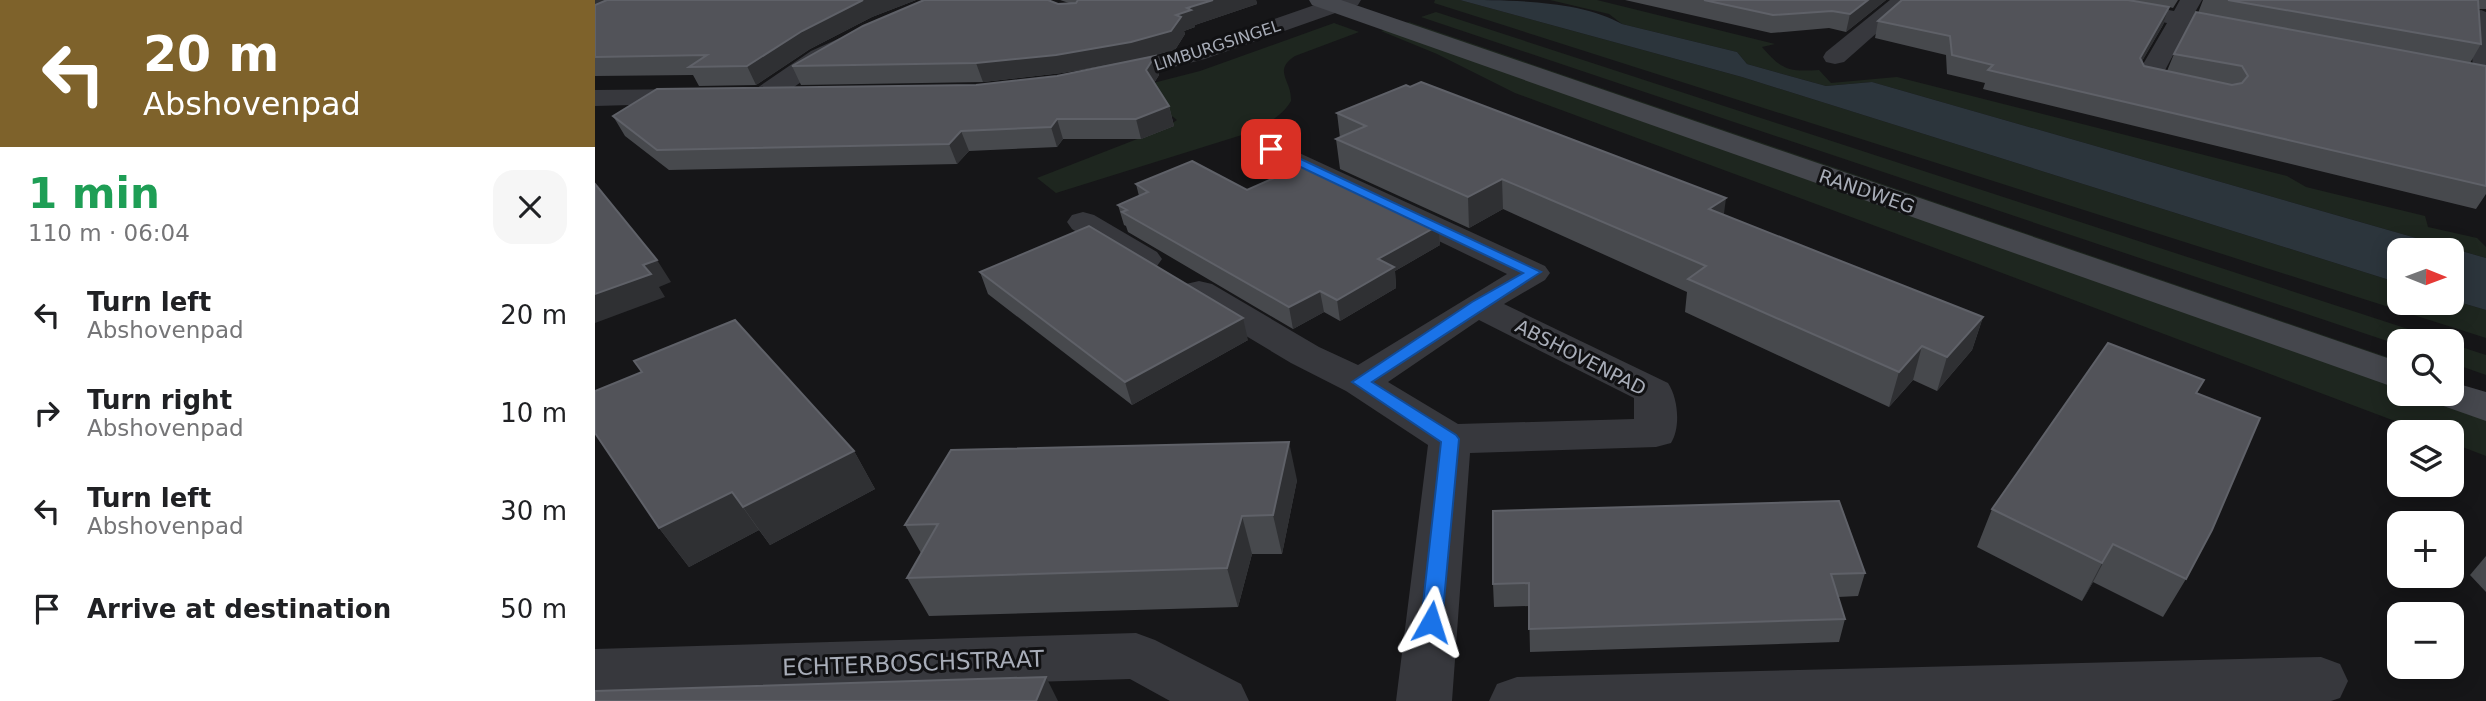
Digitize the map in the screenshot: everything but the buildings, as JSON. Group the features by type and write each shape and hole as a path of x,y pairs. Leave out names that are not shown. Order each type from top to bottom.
{"street":[{"path":"1835,57 1903,0"},
{"path":"2079,0 2186,9 2260,34"},
{"name":"LIMBURGSINGEL","path":"1087,79 1138,70 1196,54 1341,1"},
{"name":"RANDWEG","path":"1341,1 2387,350"},
{"name":"RANDWEG","path":"1341,1 2387,372"},
{"path":"2186,9 2148,78 2211,92"},
{"path":"2459,71 2486,74 2481,17"},
{"path":"763,96 820,56 856,37"},
{"path":"595,98 804,96"},
{"path":"595,122 632,98"},
{"path":"1271,149 1534,272 1477,305 1360,382"},
{"path":"1083,222 1305,355 1360,382 1450,439 1424,701"},
{"name":"ABSHOVENPAD","path":"1450,439 1656,433 1654,392 1477,305"},
{"path":"2464,375 2486,383"},
{"path":"2464,399 2486,407"},
{"name":"ECHTERBOSCHSTRAAT","path":"595,672 1136,656 1221,701"},
{"path":"1517,701 2067,695 2322,681"}],"shaded area":[{"path":"1435,0 1460,0 1742,77 2387,279 2387,306 1434,3"},
{"path":"1460,0 1522,1 1586,10 1622,24 1737,52 1747,64 1826,86 1872,82 2416,238 2387,238 2387,279 1742,77"},
{"path":"1550,0 1597,0 1775,44 1762,47 1775,61 1793,70 1819,70 1831,83 1897,77 2287,176 2306,187 2425,216 2428,227 2477,238 2486,247 2486,258 2464,252 2464,238 2416,238 1872,82 1826,86 1747,64 1737,52 1622,24 1609,14"},
{"path":"1436,12 2408,329 2387,329 2387,341 1421,17"},
{"path":"1409,22 2387,357 2387,365 1403,24"},
{"path":"1334,23 1359,32 1288,61 1284,71 1291,101 1277,117 1265,125 1245,134 1056,193 1037,178 1163,129 1177,120 1140,91 1114,93 1200,71"},
{"path":"1388,29 2387,383 2387,406 2452,406 2486,418 2486,456 2464,448 2464,420 2392,420 1515,93 1437,54 1381,31"},
{"path":"2464,252 2486,258 2486,310 2464,304"},
{"path":"2464,304 2486,310 2486,338 2414,315 2464,315"},
{"path":"2464,348 2486,355 2486,375 2464,367"}],"route":[{"path":"1271,149 1534,272 1477,305 1360,382 1450,439 1431,622"}]}
